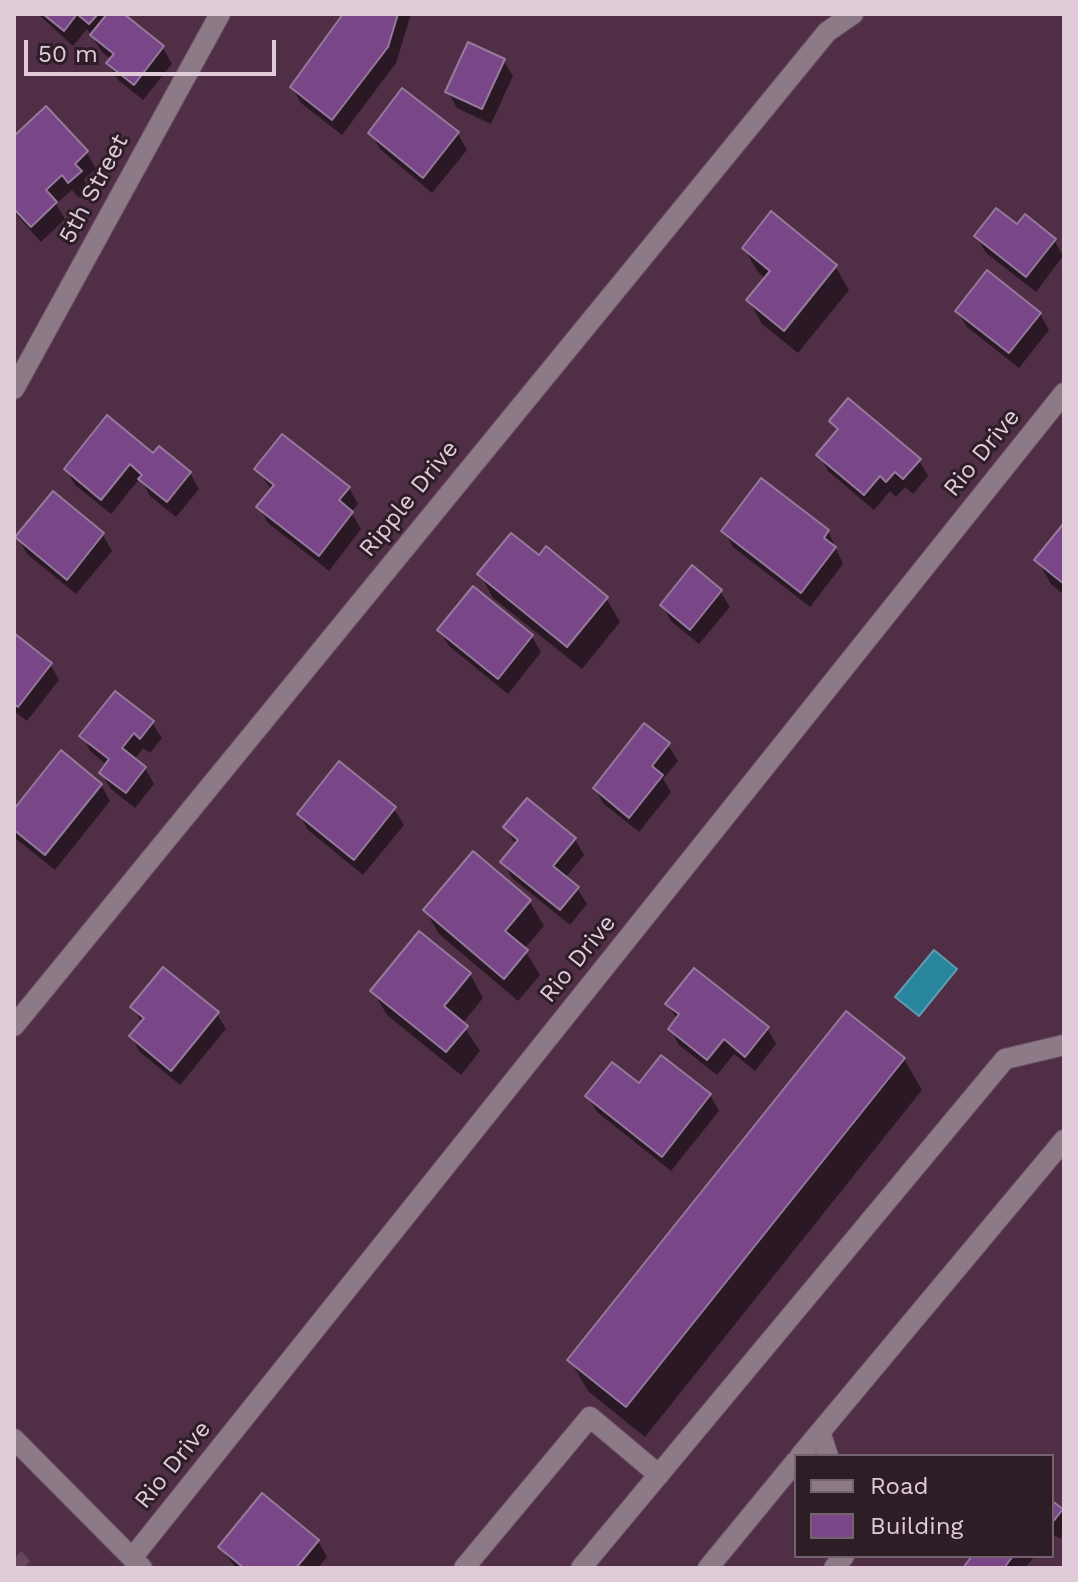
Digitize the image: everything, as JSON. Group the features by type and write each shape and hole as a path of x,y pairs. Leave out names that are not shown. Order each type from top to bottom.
{"street":[{"name":"5th Street","path":"14,389 21,362 220,14"},
{"name":"Ripple Drive","path":"14,1026 807,56 827,32 853,14"},
{"name":"Rio Drive","path":"137,1563 1064,393"},
{"path":"581,1568 1005,1059 1064,1045"},
{"path":"802,1454 1064,1140"},
{"path":"464,1568 590,1417 659,1475"},
{"path":"820,1432 827,1454"},
{"path":"14,1439 137,1563"},
{"path":"708,1568 794,1463"}],"water":[{"path":"934,950 957,969 919,1016 895,997"}],"building":[{"path":"43,14 77,14 64,31"},
{"path":"77,14 98,14 89,24"},
{"path":"107,14 124,14 164,46 134,85 106,63 114,54 90,35"},
{"path":"343,14 398,14 388,47 332,120 290,87"},
{"path":"468,42 505,59 482,109 445,92"},
{"path":"402,88 459,132 423,178 368,133"},
{"path":"46,106 88,151 75,164 82,171 68,183 62,175 46,190 57,202 31,227 14,209 14,136"},
{"path":"996,208 1017,224 1025,214 1056,239 1026,277 974,236"},
{"path":"771,211 837,265 784,331 746,300 770,271 742,248"},
{"path":"987,270 1041,313 1009,353 955,311"},
{"path":"848,398 921,459 903,479 895,472 886,482 880,476 864,495 816,455 838,429 829,421"},
{"path":"107,415 153,453 159,446 191,472 167,502 138,479 142,475 130,464 101,500 64,469"},
{"path":"282,434 350,487 339,500 353,512 319,556 256,507 274,485 254,469"},
{"path":"761,478 829,530 824,538 836,547 801,593 721,531"},
{"path":"53,491 104,533 67,580 15,537"},
{"path":"1064,523 1064,584 1034,560"},
{"path":"511,533 539,555 546,546 608,597 567,647 477,574"},
{"path":"692,565 722,590 690,630 660,605"},
{"path":"473,586 533,635 498,679 437,630"},
{"path":"14,633 52,663 18,707 14,704"},
{"path":"115,691 154,721 140,739 134,733 122,748 146,767 126,793 99,773 109,759 79,736"},
{"path":"644,723 670,743 652,766 663,775 629,818 593,788"},
{"path":"61,750 102,784 45,855 14,830 14,809"},
{"path":"339,761 396,807 354,860 297,814"},
{"path":"527,798 576,838 553,866 579,887 560,910 500,862 518,840 503,827"},
{"path":"473,851 531,900 505,931 528,950 504,979 423,910"},
{"path":"419,931 471,973 444,1006 468,1026 446,1052 370,991"},
{"path":"163,967 219,1012 171,1071 129,1036 144,1018 130,1007"},
{"path":"694,968 769,1027 745,1057 724,1039 707,1060 668,1029 679,1014 665,1004"},
{"path":"846,1011 905,1058 626,1407 567,1360"},
{"path":"661,1055 711,1094 662,1157 585,1096 612,1062 639,1083"},
{"path":"262,1493 319,1540 296,1568 244,1568 218,1547"},
{"path":"1054,1502 1063,1509 1054,1520"},
{"path":"970,1558 1012,1558 1004,1568 963,1568"}],"tunnel":[{"path":"14,1558 23,1568"}]}
